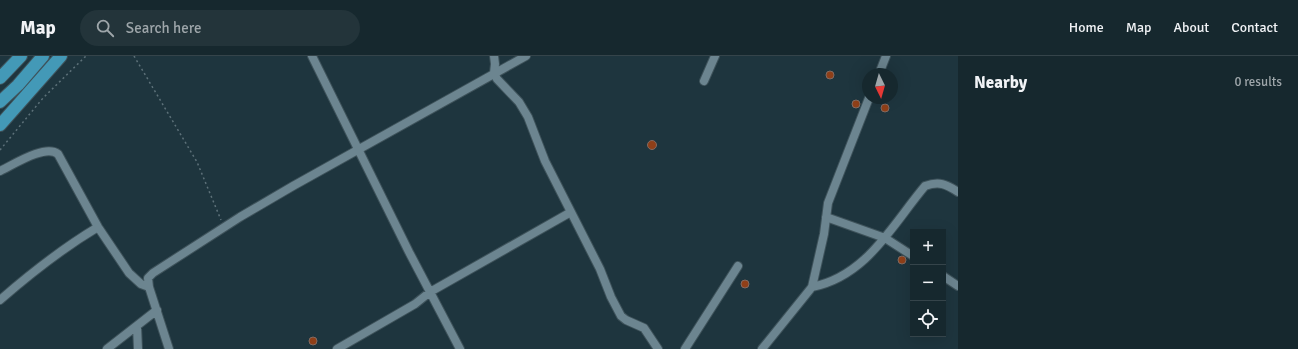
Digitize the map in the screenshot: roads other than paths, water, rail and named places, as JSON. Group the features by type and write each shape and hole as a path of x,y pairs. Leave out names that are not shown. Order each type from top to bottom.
{"main road":[{"path":"0,78 21,56"},
{"path":"0,102 18,85 43,56"},
{"path":"0,125 61,56"}],"street":[{"path":"312,56 460,349"},
{"path":"494,56 494,73 497,79 519,102 528,116 545,161 600,269 611,297 621,316 626,320 644,328 658,349"},
{"path":"169,349 149,287 148,278 153,273 224,227 292,186 526,56"},
{"path":"704,81 715,56"},
{"path":"881,68 886,56"},
{"path":"762,349 812,286 820,256 828,203 867,104"},
{"path":"0,171 43,151 54,151 58,154 98,227 129,273 141,284 149,287"},
{"path":"812,286 826,284 844,276 865,259 885,238 925,186 934,183 941,183 958,192"},
{"path":"337,349 415,304 430,292 572,212"},
{"path":"826,217 885,238 910,254"},
{"path":"0,300 30,274 73,242 98,227"},
{"path":"685,349 738,266"},
{"path":"946,278 958,286"},
{"path":"107,349 157,310"},
{"path":"137,326 138,349"}]}
